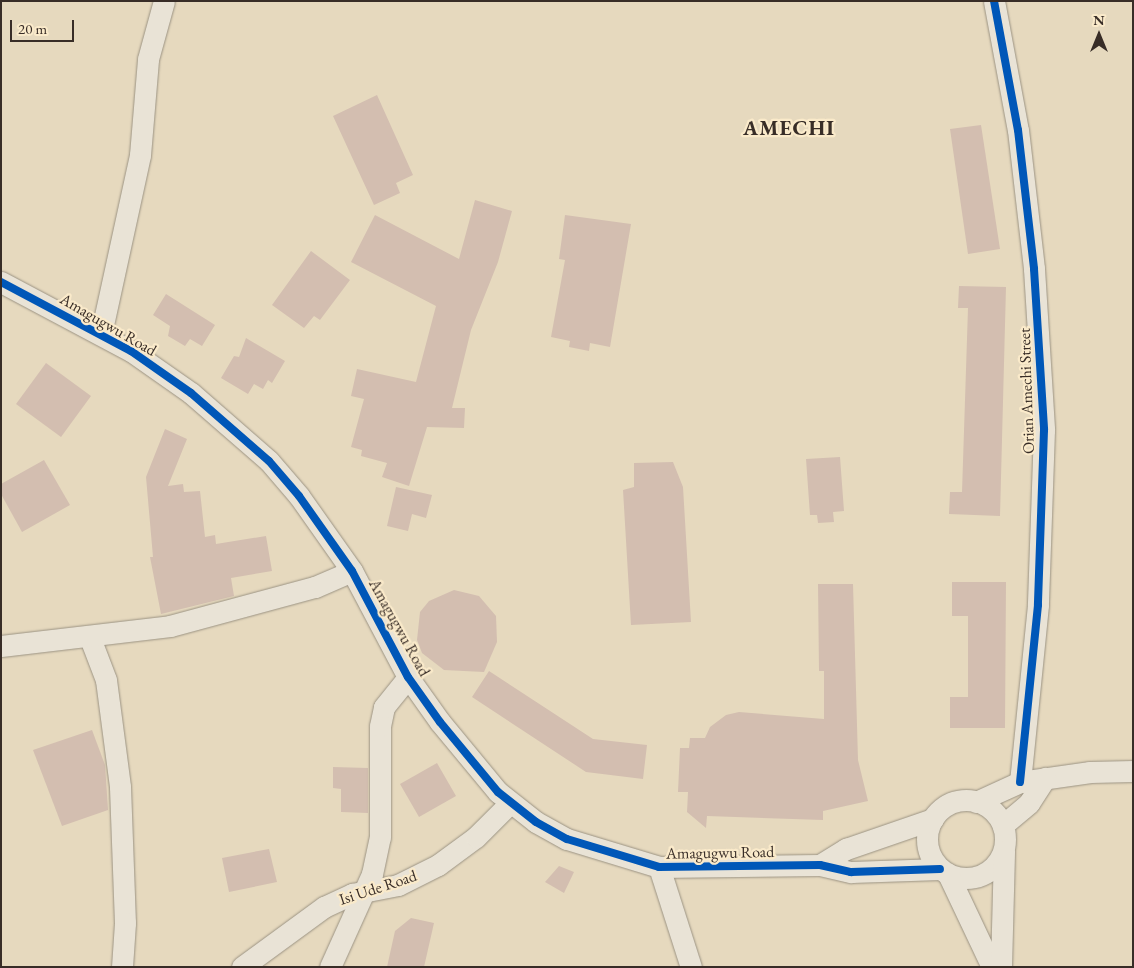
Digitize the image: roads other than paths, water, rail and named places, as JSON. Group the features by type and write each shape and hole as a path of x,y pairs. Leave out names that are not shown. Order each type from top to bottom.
{"street":[{"path":"101,334 140,155 148,60 164,1"},
{"name":"Orian Amechi Street","path":"991,2 1018,130 1034,269 1044,430 1038,605 1020,782"},
{"name":"Amagugwu Road","path":"1,282 101,334 191,393 269,461 352,571 408,677 462,750 510,803 568,839 659,867 820,865 851,872 944,872"},
{"path":"1,646 90,638 170,626 251,606 315,587 352,571"},
{"path":"90,638 101,660 106,680 120,787 124,923 122,967"},
{"path":"330,967 366,892 380,836 380,726 384,707 408,677"},
{"path":"820,865 846,848 933,819 951,803 976,802 1020,782 1090,772 1133,771"},
{"path":"1003,825 1029,803 1045,778"},
{"path":"976,802 997,815 1003,825 1001,967"},
{"name":"Isi Ude Road","path":"242,967 324,907 352,894 398,885 438,865 476,837 510,803"},
{"path":"933,819 927,845 944,872 992,967"},
{"path":"944,872 964,879 981,876 995,866 1004,851"},
{"path":"659,867 691,967"}],"district":[{"name":"AMECHI","path":"789,128"}]}
